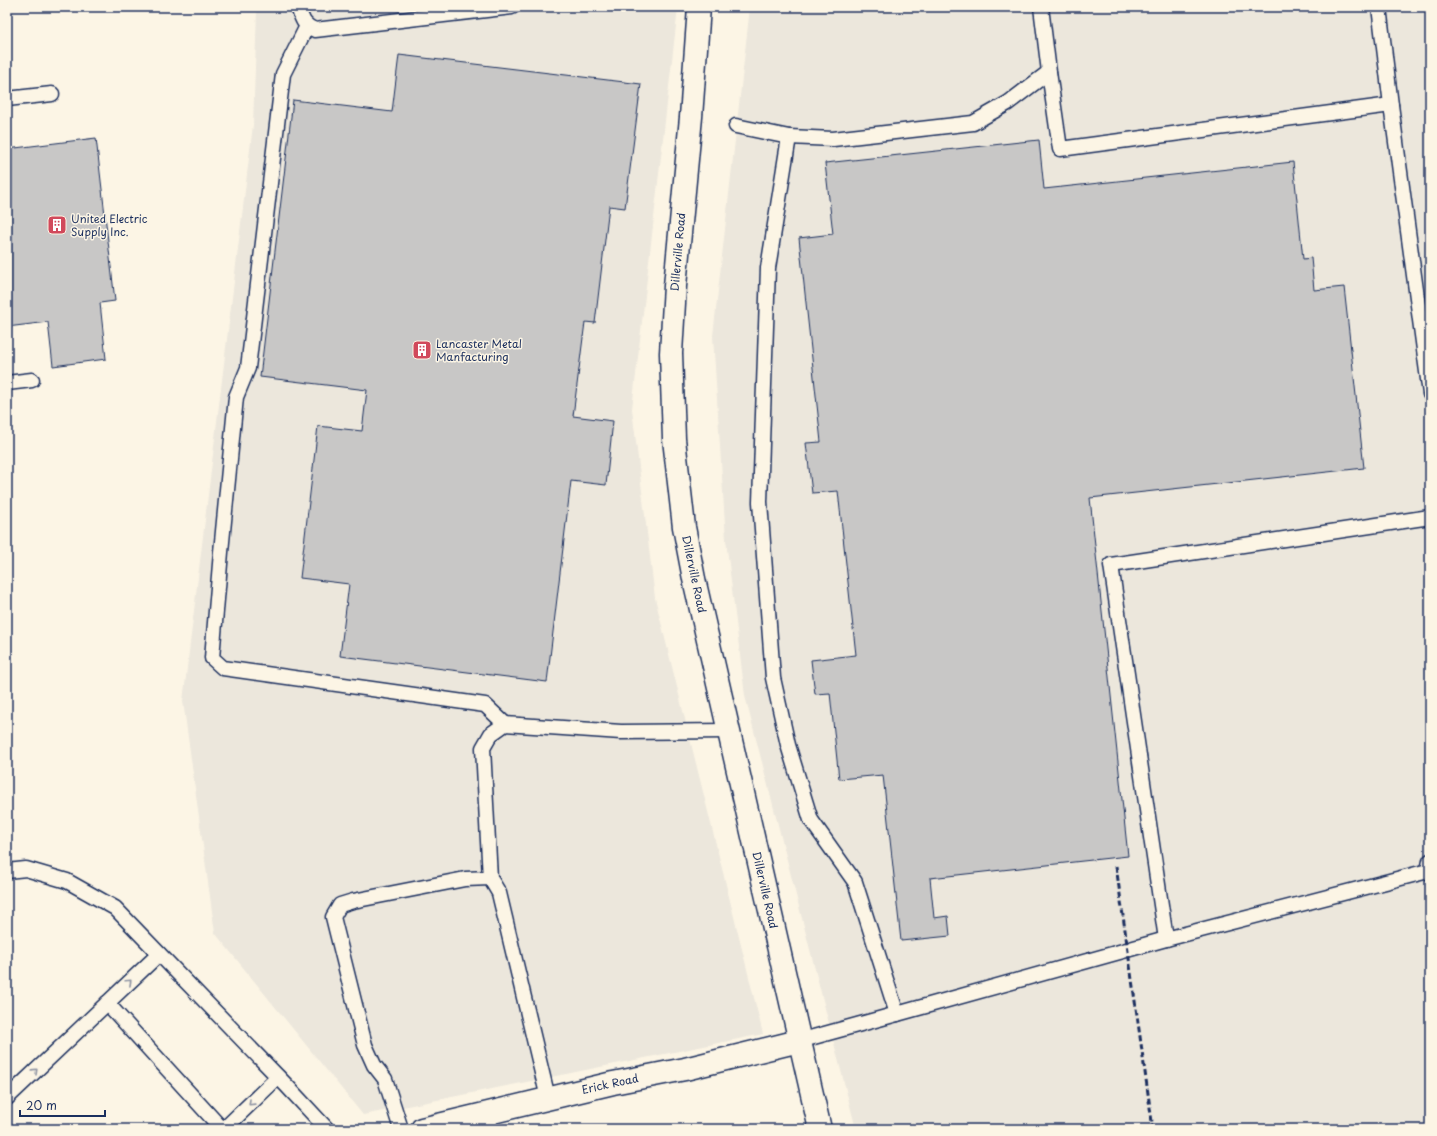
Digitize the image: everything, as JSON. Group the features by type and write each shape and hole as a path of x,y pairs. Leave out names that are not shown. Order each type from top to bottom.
{"main road":[{"name":"Dillerville Road","path":"699,7 675,286 672,353 674,438 685,535 694,579 798,1041 820,1129"},
{"name":"Erick Road","path":"422,1129 489,1121 548,1098 613,1083 685,1069 798,1041"}],"lane":[{"path":"298,7 301,18 307,26 315,30 512,7"},
{"path":"1041,7 1060,149 1391,105"},
{"path":"1379,7 1430,394"},
{"path":"307,26 283,74 248,368 236,397 212,658 223,668 485,705 505,724"},
{"path":"736,126 789,137 833,139 973,123 1008,102 1049,72"},
{"path":"7,99 52,94"},
{"path":"789,137 768,268 760,494 773,678 788,745 811,820 855,882 897,1014"},
{"path":"7,383 32,380"},
{"path":"1166,939 1111,565 1430,517"},
{"path":"548,1098 499,893 490,878 483,748 491,734 505,724 621,732 729,731"},
{"path":"798,1041 1166,939 1428,871 1430,861"},
{"path":"7,871 26,869 67,881 115,908 327,1129"},
{"path":"401,1129 385,1079 374,1064 365,1045 333,917 340,905 353,901 465,879 490,878"},
{"path":"7,1098 159,954"},
{"path":"107,1003 223,1129 278,1077"}],"shaded area":[{"path":"277,7 678,8 632,409 655,598 763,1034 363,1115 215,933 183,701 253,125 257,10"},
{"path":"750,7 1430,7 1430,1129 856,1129 745,696 726,540 713,336"}],"building":[{"name":"Lancaster Metal Manfacturing","path":"399,55 641,84 625,208 609,206 595,323 585,322 573,416 613,421 606,485 571,481 547,682 340,656 349,584 300,578 318,426 362,431 367,390 260,377 293,100 392,112"},
{"name":"United Electric Supply Inc.","path":"96,138 115,301 100,303 106,359 53,366 48,322 7,327 7,149"},
{"path":"1039,140 1044,189 1293,162 1303,259 1311,258 1314,290 1344,287 1364,468 1090,498 1128,856 930,878 934,918 948,916 950,936 901,941 883,775 839,779 830,693 815,694 811,660 856,655 838,491 812,493 806,443 821,442 799,238 833,234 825,163"}],"railway":[{"path":"1116,866 1153,1129"}],"place":[{"name":"United Electric Supply Inc.","path":"57,225"},
{"name":"Lancaster Metal Manfacturing","path":"422,350"}]}
